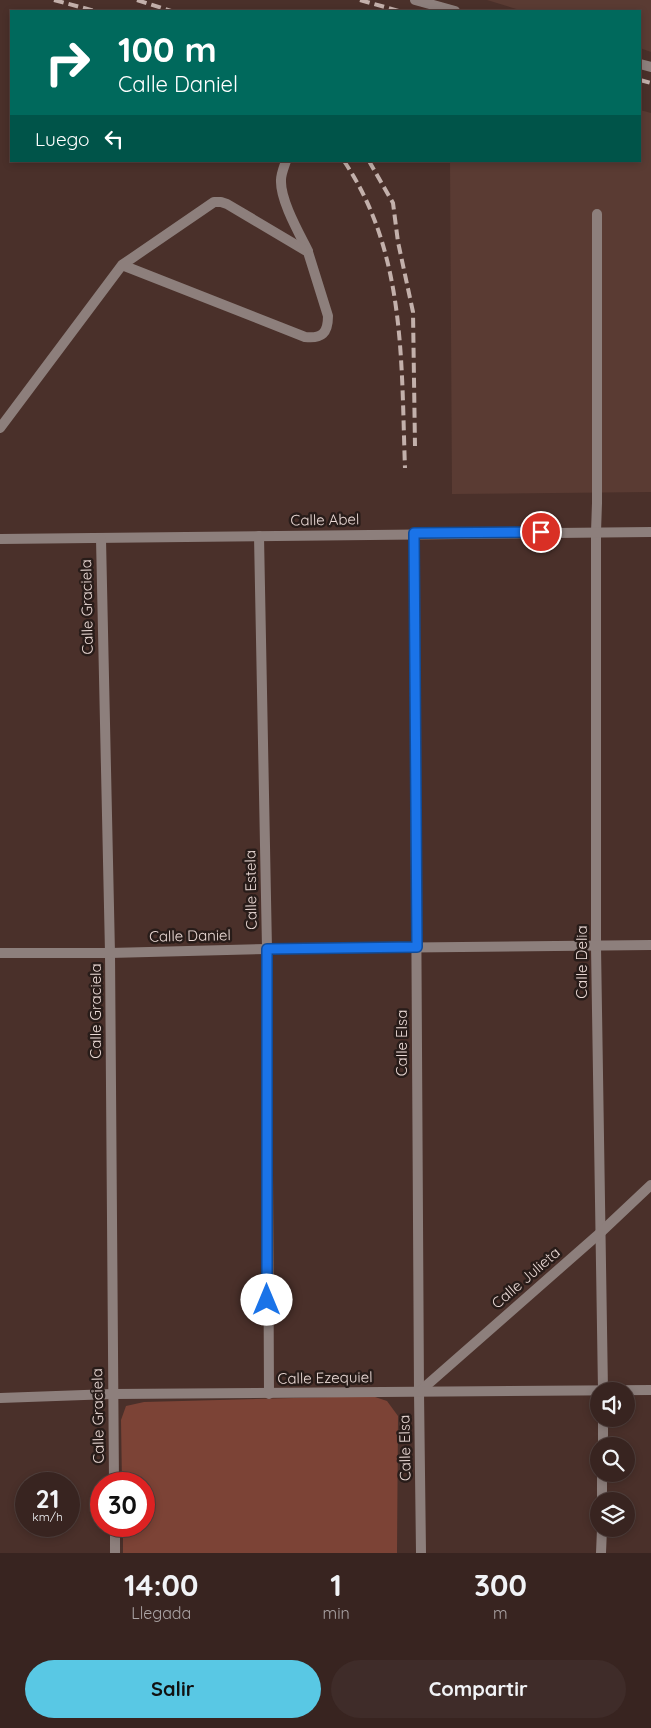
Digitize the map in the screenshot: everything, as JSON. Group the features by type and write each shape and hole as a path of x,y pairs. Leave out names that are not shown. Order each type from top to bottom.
{"street":[{"path":"415,0 451,10"},
{"path":"122,265 305,337 314,338 323,334 328,326 328,316 308,252 291,216 281,188 281,178 286,162"},
{"path":"0,428 122,265 214,202 227,204 308,252"},
{"name":"Calle Delia","path":"598,214 596,947 603,1382"},
{"name":"Calle Abel","path":"0,539 414,533 651,532"},
{"name":"Calle Elsa","path":"414,533 421,1553"},
{"name":"Calle Estela","path":"259,536 267,949 268,1394"},
{"name":"Calle Graciela","path":"101,539 110,953 114,1472"},
{"name":"Calle Daniel","path":"0,953 651,945"},
{"name":"Calle Julieta","path":"419,1392 600,1233 651,1185"},
{"name":"Calle Ezequiel","path":"635,1390 651,1390"},
{"name":"Calle Ezequiel","path":"0,1398 112,1394 590,1391"},
{"path":"115,1537 115,1553"},
{"path":"601,1553 602,1537"}],"shaded area":[{"path":"487,0 651,0 651,52 641,48 641,10 520,10"},
{"path":"641,110 651,113 651,492 452,494 450,162 641,162"},
{"path":"372,1396 387,1401 398,1416 397,1553 123,1553 123,1537 155,1537 155,1472 122,1472 121,1420 126,1406 144,1402"}],"railway":[{"path":"54,0 91,10"},
{"path":"137,0 168,10"},
{"path":"360,0 395,10"},
{"path":"641,80 651,83"},
{"path":"345,162 364,196 379,233 389,271 396,309 400,349 405,468"},
{"path":"370,162 393,203 398,242 413,312 415,446"}],"route":[{"path":"267,1300 267,949 417,947 414,533 541,532"}]}
